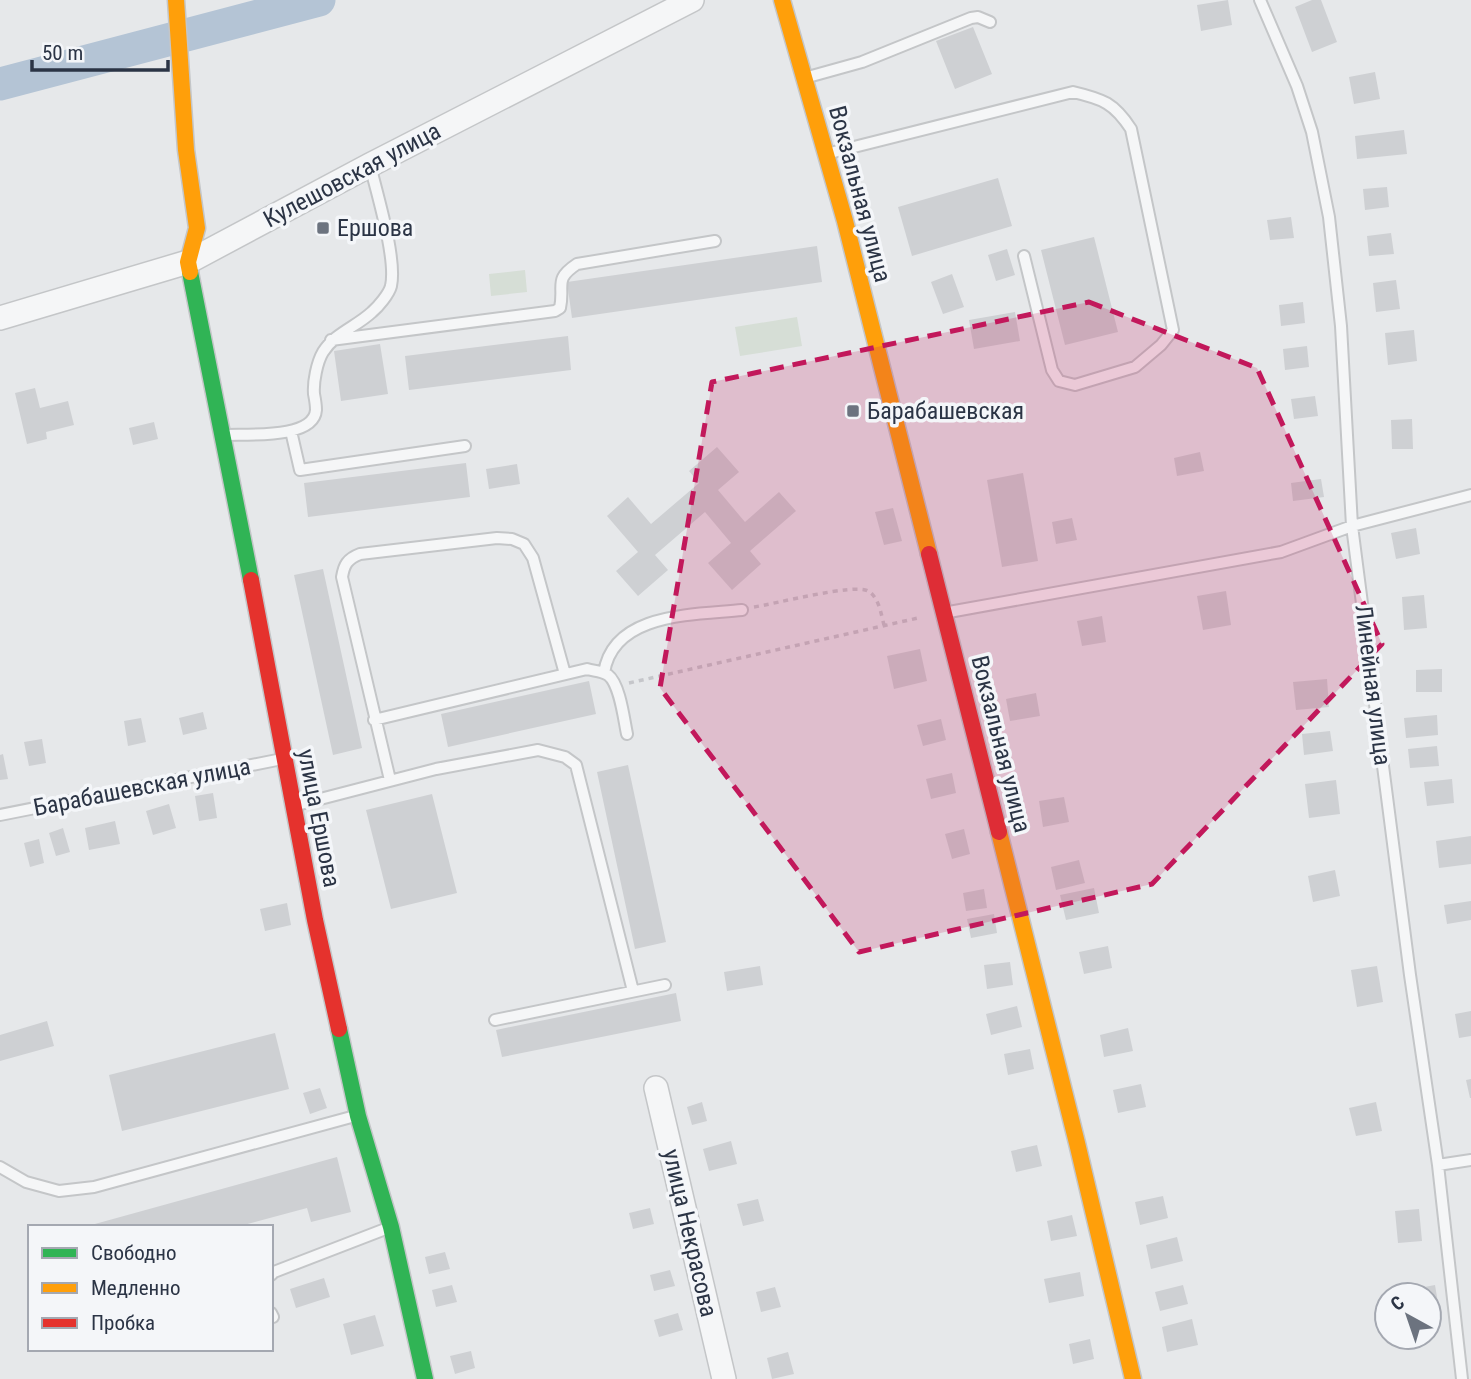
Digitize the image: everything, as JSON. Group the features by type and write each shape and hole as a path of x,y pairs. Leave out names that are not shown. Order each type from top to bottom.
{"main road":[{"path":"176,0 186,150 197,228 188,262"},
{"name":"Вокзальная улица","path":"782,0 827,153 944,612 1133,1379"},
{"name":"улица Ершова","path":"188,262 315,920 358,1116 391,1227 425,1379"}],"street":[{"name":"Кулешовская улица","path":"0,318 188,262 370,165 692,0"},
{"name":"улица Некрасова","path":"656,1088 724,1379"}],"lane":[{"name":"Линейная улица","path":"1260,0 1309,121 1329,217 1341,326 1353,526 1410,975 1438,1165 1462,1379"},
{"path":"805,78 862,62 971,18 978,17 990,22"},
{"path":"827,153 1073,92 1095,97 1118,110 1131,129 1173,330 1161,345 1135,367 1076,385 1059,381 1052,370 1024,256"},
{"path":"223,435 291,431 313,421 316,410 314,390 320,356 331,340 373,312 391,288 391,266 384,220 370,165"},
{"path":"331,340 555,311 560,309 562,301 560,284 564,273 577,264 715,241"},
{"path":"291,431 300,470 465,446"},
{"path":"944,612 1281,552 1353,526 1471,495"},
{"path":"390,780 342,578 344,566 351,558 359,554 478,540 512,539 524,544 533,558 565,674"},
{"path":"604,673 613,646 638,628 668,618 742,610"},
{"path":"374,720 587,669 611,677 616,686 627,734"},
{"path":"294,805 390,780 538,750 565,757 576,765 633,991"},
{"name":"Барабашевская улица","path":"0,815 284,758"},
{"path":"495,1020 665,985"},
{"path":"0,1167 26,1182 58,1191 94,1187 358,1116"},
{"path":"1438,1165 1471,1160"},
{"path":"273,1273 391,1227"}],"path":[{"path":"742,610 850,589 867,590 875,597 884,625"},
{"path":"616,686 944,612"}],"highlighted area":[{"path":"1089,302 1257,368 1382,644 1152,884 859,952 660,688 712,382"}],"shaded area":[{"path":"525,270 527,292 491,296 489,274"},
{"path":"797,317 802,346 740,356 735,327"}],"building":[{"path":"1228,0 1232,25 1201,31 1197,5"},
{"path":"1312,0 1321,0 1337,42 1312,52 1295,7"},
{"path":"973,27 992,74 955,89 936,41"},
{"path":"1375,72 1380,99 1354,104 1349,77"},
{"path":"1404,130 1407,154 1357,159 1355,136"},
{"path":"998,178 1012,226 912,256 898,207"},
{"path":"1387,187 1389,207 1365,210 1363,189"},
{"path":"1291,217 1294,238 1270,240 1267,220"},
{"path":"1391,233 1394,254 1369,256 1367,236"},
{"path":"1094,237 1118,332 1065,345 1041,250"},
{"path":"817,246 822,282 572,318 567,282"},
{"path":"1007,249 1015,275 996,281 988,255"},
{"path":"952,274 964,307 943,314 931,282"},
{"path":"1396,280 1400,309 1376,312 1373,283"},
{"path":"1303,302 1305,323 1281,326 1279,305"},
{"path":"1015,312 1020,341 974,349 969,320"},
{"path":"1414,330 1417,361 1388,365 1385,333"},
{"path":"568,336 571,370 409,390 405,356"},
{"path":"380,344 388,394 341,401 334,351"},
{"path":"1307,346 1309,367 1285,370 1283,349"},
{"path":"35,388 40,408 68,401 74,425 46,432 47,439 27,444 15,393"},
{"path":"1315,396 1318,416 1294,419 1291,399"},
{"path":"1412,419 1413,449 1392,449 1391,420"},
{"path":"154,422 158,439 133,445 129,428"},
{"path":"717,447 739,472 718,490 745,522 779,492 796,511 750,551 761,564 732,590 708,563 731,543 705,512 655,555 668,570 638,596 616,571 638,552 607,516 628,497 651,524 699,483 689,471"},
{"path":"1200,452 1204,471 1177,476 1174,458"},
{"path":"466,463 470,497 308,517 304,483"},
{"path":"517,464 520,484 489,489 486,469"},
{"path":"1023,473 1038,561 1002,567 987,480"},
{"path":"1321,479 1324,497 1293,501 1291,483"},
{"path":"893,508 902,541 884,545 875,512"},
{"path":"1072,518 1077,540 1056,544 1052,522"},
{"path":"1416,528 1420,554 1396,559 1391,533"},
{"path":"323,569 362,748 333,755 294,575"},
{"path":"1226,591 1231,625 1203,630 1197,596"},
{"path":"1424,595 1427,628 1404,630 1402,597"},
{"path":"1102,616 1106,642 1082,646 1077,621"},
{"path":"920,649 927,681 894,689 887,656"},
{"path":"1442,669 1442,692 1416,692 1416,670"},
{"path":"1327,679 1329,707 1296,710 1293,682"},
{"path":"589,681 596,714 448,747 441,714"},
{"path":"1036,693 1040,716 1010,721 1006,699"},
{"path":"203,712 207,729 183,735 179,718"},
{"path":"1437,715 1438,735 1406,738 1404,718"},
{"path":"141,718 146,742 128,746 124,721"},
{"path":"941,719 946,740 923,746 917,725"},
{"path":"1330,731 1333,751 1304,755 1302,734"},
{"path":"42,739 46,763 29,766 24,742"},
{"path":"1437,746 1439,766 1410,768 1408,749"},
{"path":"3,754 8,779 0,780 0,755"},
{"path":"628,765 666,942 635,949 597,772"},
{"path":"952,773 956,793 931,799 926,779"},
{"path":"1452,779 1454,803 1427,806 1424,782"},
{"path":"1336,780 1340,814 1309,818 1305,784"},
{"path":"213,793 217,818 199,821 195,796"},
{"path":"432,794 457,893 391,909 366,810"},
{"path":"1064,797 1069,822 1043,827 1039,801"},
{"path":"169,804 176,828 153,835 146,811"},
{"path":"115,821 120,844 89,850 85,828"},
{"path":"63,828 70,852 56,856 49,833"},
{"path":"964,829 970,854 952,859 945,834"},
{"path":"1471,836 1471,864 1439,868 1436,841"},
{"path":"39,839 44,863 30,867 24,843"},
{"path":"1079,860 1085,883 1056,890 1051,867"},
{"path":"1335,870 1340,896 1313,902 1308,876"},
{"path":"1094,888 1099,913 1066,920 1060,895"},
{"path":"984,889 987,908 966,911 963,893"},
{"path":"1471,901 1471,920 1447,924 1444,905"},
{"path":"287,903 291,925 265,931 260,909"},
{"path":"994,914 997,933 971,938 967,919"},
{"path":"1108,946 1112,968 1084,974 1079,952"},
{"path":"1010,962 1013,985 987,989 984,965"},
{"path":"760,966 763,985 727,991 724,972"},
{"path":"1377,966 1383,1002 1357,1007 1351,970"},
{"path":"676,993 681,1021 502,1057 496,1030"},
{"path":"1017,1006 1022,1027 991,1035 986,1014"},
{"path":"1471,1011 1471,1036 1459,1038 1455,1014"},
{"path":"47,1021 54,1046 0,1061 0,1035"},
{"path":"1128,1028 1133,1051 1104,1057 1100,1035"},
{"path":"275,1033 289,1089 122,1131 109,1075"},
{"path":"1030,1049 1034,1069 1008,1075 1004,1054"},
{"path":"1471,1079 1471,1098 1470,1098 1466,1080"},
{"path":"1141,1084 1146,1107 1118,1113 1113,1090"},
{"path":"320,1088 327,1108 310,1114 303,1093"},
{"path":"702,1102 707,1121 692,1125 687,1107"},
{"path":"1376,1102 1382,1131 1356,1136 1349,1108"},
{"path":"731,1141 737,1164 709,1171 703,1149"},
{"path":"1037,1145 1042,1166 1016,1172 1011,1151"},
{"path":"337,1157 351,1212 311,1222 307,1208 243,1225 91,1225"},
{"path":"1163,1196 1168,1218 1140,1225 1135,1202"},
{"path":"758,1199 764,1221 743,1226 737,1204"},
{"path":"650,1208 654,1224 633,1229 629,1213"},
{"path":"1419,1209 1422,1241 1398,1243 1395,1211"},
{"path":"1072,1215 1077,1236 1051,1241 1047,1221"},
{"path":"1177,1237 1183,1261 1151,1269 1146,1245"},
{"path":"445,1252 450,1269 429,1274 425,1257"},
{"path":"670,1270 675,1286 654,1291 650,1275"},
{"path":"1080,1272 1084,1296 1049,1303 1044,1279"},
{"path":"324,1278 330,1297 296,1308 290,1289"},
{"path":"452,1285 457,1302 436,1307 432,1290"},
{"path":"1183,1285 1188,1304 1160,1311 1155,1292"},
{"path":"775,1287 781,1307 761,1312 756,1292"},
{"path":"678,1313 683,1330 659,1337 654,1320"},
{"path":"375,1315 384,1346 351,1355 343,1324"},
{"path":"1192,1319 1198,1345 1167,1352 1162,1327"},
{"path":"1090,1339 1094,1359 1073,1364 1069,1344"},
{"path":"471,1351 475,1368 455,1374 450,1356"},
{"path":"788,1352 794,1374 772,1379 767,1358"}],"waterway":[{"path":"0,84 319,0"}],"traffic: fast":[{"path":"190,272 251,580"},
{"path":"339,1029 358,1116 391,1227 425,1379"}],"traffic: slow":[{"path":"176,0 186,150 197,228 188,262 190,272"},
{"path":"782,0 845,221 929,554"},
{"path":"999,832 1133,1379"}],"traffic: jam":[{"path":"929,554 999,832"},
{"path":"251,580 315,920 339,1029"}],"place":[{"name":"Ершова","path":"323,228"},
{"name":"Барабашевская","path":"853,411"}]}
